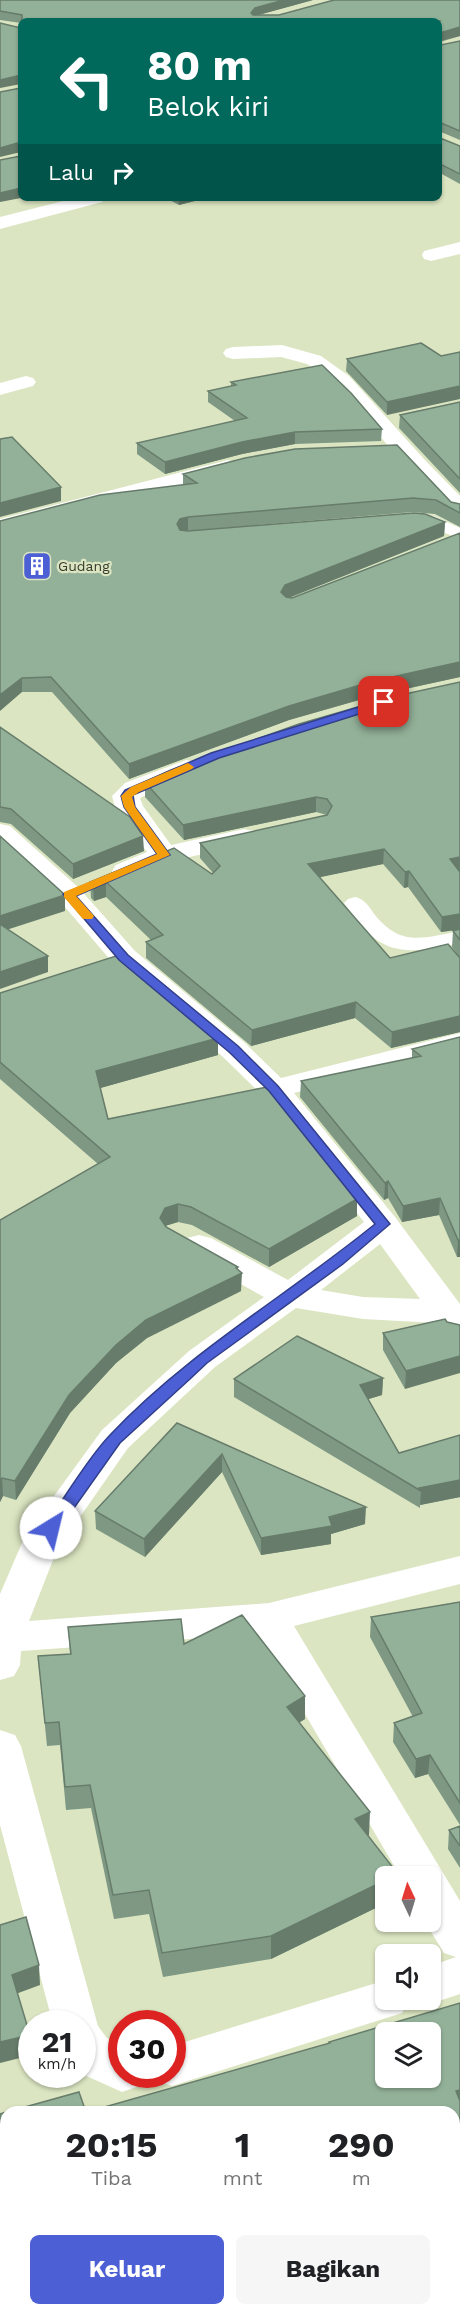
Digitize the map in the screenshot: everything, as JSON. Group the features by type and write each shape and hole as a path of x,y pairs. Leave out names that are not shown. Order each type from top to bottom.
{"street":[{"path":"0,223 84,201"},
{"path":"431,255 460,248"},
{"path":"232,353 282,351 315,360 342,380 460,509"},
{"path":"0,389 26,382"},
{"path":"382,424 404,419"},
{"path":"370,450 403,449"},
{"path":"0,526 254,461"},
{"path":"164,855 129,807 126,796 135,789 205,760"},
{"path":"0,832 86,887 110,962 233,1049 273,1089 383,1224 454,1321"},
{"path":"86,887 164,855 267,832"},
{"path":"273,1089 460,1042"},
{"path":"383,1224 338,1261 202,1359 115,1439 39,1546 1,1652 269,1618 460,1570"},
{"path":"179,1235 289,1296 454,1321"},
{"path":"269,1618 417,1866"},
{"path":"0,1746 72,2010"},
{"path":"441,1908 460,1940"},
{"path":"441,1982 460,1976"},
{"path":"186,2062 375,2002"},
{"path":"96,2058 108,2066"}],"lane":[{"path":"401,520 428,520 460,534"},
{"path":"442,546 460,538"},
{"path":"355,903 386,939 413,944 460,937"}],"building":[{"path":"0,0 284,0 255,8 251,13 253,15 279,15 334,0 460,0 460,27 442,32 442,18 22,18 22,15 0,11"},
{"path":"0,23 18,27 18,76 0,80"},
{"path":"460,41 460,131 442,123 442,45"},
{"path":"18,89 18,143 0,148 0,92"},
{"path":"442,139 460,146 460,174 442,165"},
{"path":"18,157 18,189 0,193 0,160"},
{"path":"421,343 441,356 460,352 460,386 387,402 347,359"},
{"path":"322,365 351,393 382,429 295,432 242,442 165,462 137,443 247,418 208,391 236,385 231,382"},
{"path":"460,402 460,479 400,415"},
{"path":"12,437 61,487 0,503 0,439"},
{"path":"397,445 451,502 460,504 460,513 436,500 413,498 188,517 180,519 177,524 180,530 188,531 414,513 425,514 445,522 285,585 281,592 286,597 292,598 460,533 460,662 374,681 289,706 129,764 51,677 22,678 0,695 0,521 100,495 197,483 183,474 245,458 295,449"},
{"path":"460,682 460,857 450,859 460,872 460,914 442,917 409,871 405,872 384,849 308,864 390,958 448,944 460,958 460,1016 392,1032 356,1002 252,1030 146,942 163,935 106,882 93,886 90,882 174,848 212,874 220,866 200,843 327,815 332,806 327,799 316,797 183,825 145,782 171,770 299,724 396,696"},
{"path":"0,727 130,817 143,836 73,864 11,809 0,807"},
{"path":"0,836 65,895 0,916"},
{"path":"0,924 48,956 0,972"},
{"path":"460,929 460,940 453,931"},
{"path":"119,955 218,1038 96,1071 108,1119 267,1087 357,1199 269,1249 191,1207 178,1204 165,1208 160,1218 166,1227 238,1267 236,1268 242,1273 146,1320 116,1345 69,1395 15,1481 2,1478 0,1481 0,1220 110,1157 0,1062 0,993"},
{"path":"460,1037 460,1240 458,1240 440,1198 403,1206 388,1181 385,1183 301,1081 421,1056 412,1049"},
{"path":"445,1319 447,1322 460,1325 460,1356 406,1371 383,1333"},
{"path":"297,1336 383,1378 360,1385 399,1453 460,1435 460,1480 419,1488 421,1491 234,1379"},
{"path":"177,1423 366,1507 329,1517 332,1526 261,1538 222,1454 144,1539 95,1511"},
{"path":"460,1602 460,1803 430,1755 416,1759 394,1723 422,1713 371,1617"},
{"path":"242,1615 305,1696 287,1707 370,1812 355,1819 392,1866 375,1866 375,1885 271,1936 162,1953 149,1890 113,1895 90,1785 65,1787 59,1722 45,1723 38,1656 71,1654 68,1627 181,1619 184,1644"},
{"path":"460,1826 460,1846 449,1830"},
{"path":"26,1917 39,1965 12,1975 22,2010 18,2010 18,2038 0,2042 0,1925"},
{"path":"460,2003 460,2090 456,2091 460,2106 108,2106 172,2088 186,2088 186,2084 375,2028 375,2088 441,2088 441,2022 396,2022"},
{"path":"79,2092 84,2106 29,2106"}],"slow traffic":[{"path":"88,916 69,894 164,855 129,807 126,796 135,789 188,767"}],"place":[{"name":"Gudang","path":"37,566"}],"route":[{"path":"51,1528 115,1439 184,1375 202,1359 338,1261 383,1224 273,1089 233,1049 124,957 69,894 164,855 129,807 126,796 135,789 215,755 384,702"}]}
